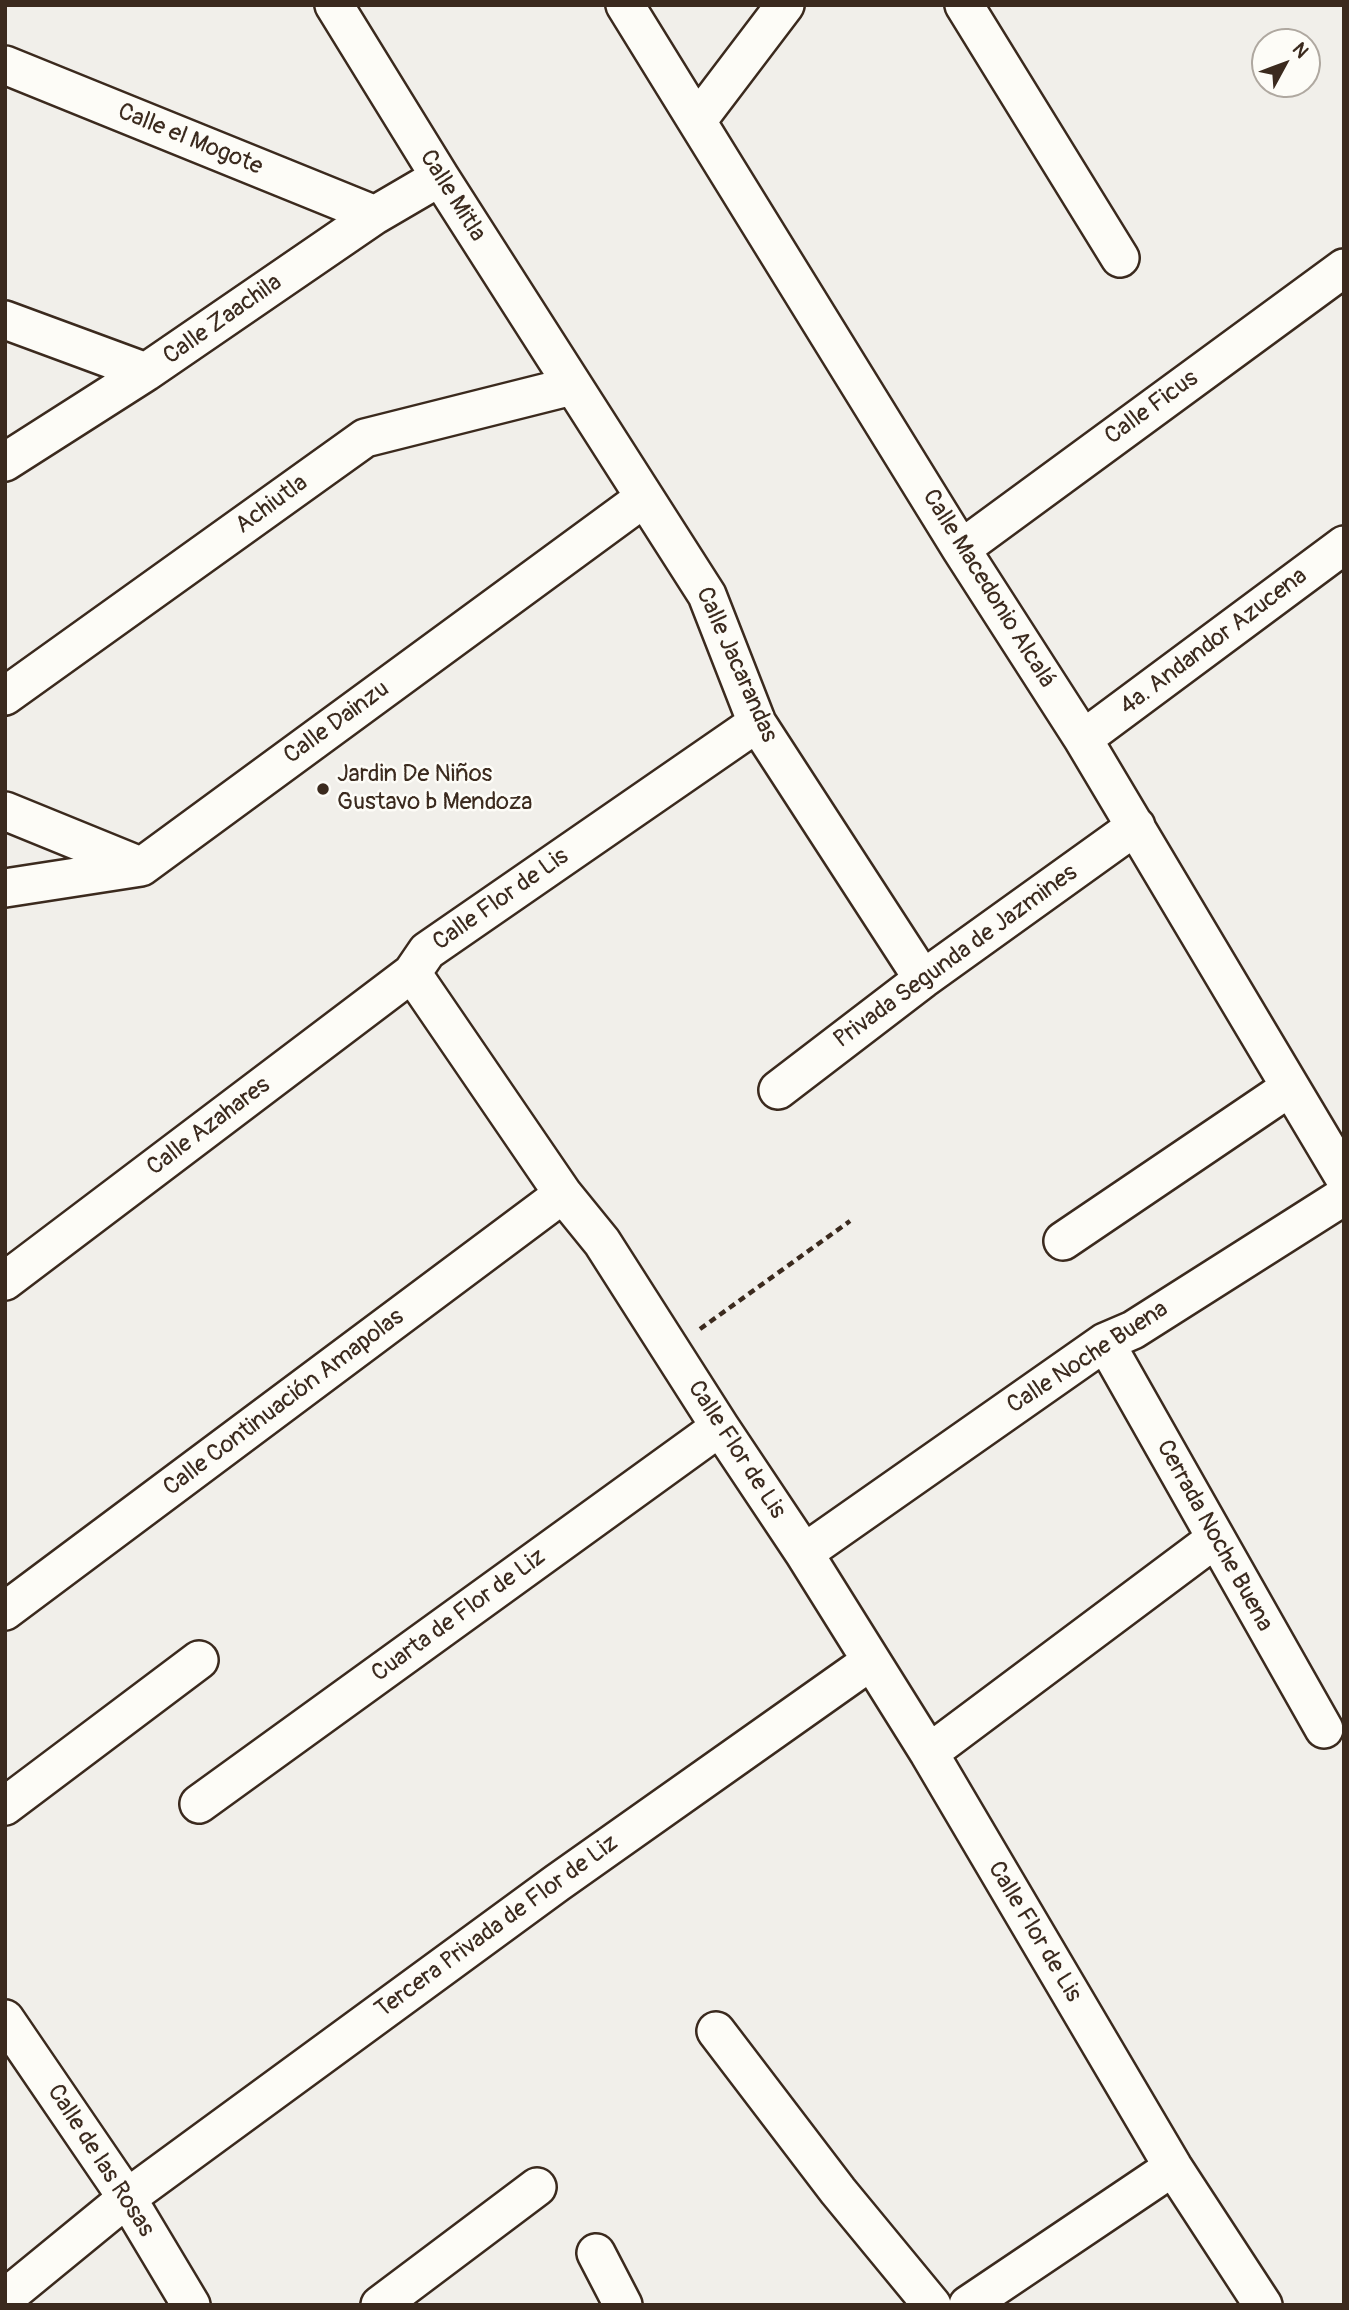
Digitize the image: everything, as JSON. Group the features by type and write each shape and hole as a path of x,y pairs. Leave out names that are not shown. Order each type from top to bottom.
{"street":[{"name":"Calle Mitla","path":"334,5 572,386"},
{"name":"Calle Macedonio Alcalá","path":"625,5 961,549 1083,739 1344,1177"},
{"path":"697,121 785,5"},
{"path":"964,5 1120,258"},
{"name":"Calle el Mogote","path":"5,65 375,215"},
{"name":"Calle Zaachila","path":"5,462 146,372 375,215 440,177"},
{"name":"Calle Ficus","path":"961,549 1344,268"},
{"path":"5,320 146,372"},
{"name":"Calle Jacarandas","path":"572,386 707,595 757,723 923,979"},
{"name":"Achiutla","path":"5,696 365,438 572,386"},
{"name":"Calle Dainzu","path":"5,888 141,867 644,498"},
{"name":"4a. Andandor Azucena","path":"1083,739 1344,545"},
{"name":"Calle Flor de Lis","path":"757,723 427,951 412,973 563,1195 602,1242 804,1553 929,1754 1173,2167 1263,2305"},
{"path":"5,811 141,867"},
{"name":"Privada Segunda de Jazmines","path":"779,1090 923,979 1136,826"},
{"name":"Calle Azahares","path":"5,1281 412,973"},
{"path":"1063,1241 1289,1088"},
{"name":"Calle Continuación Amapolas","path":"5,1611 563,1195"},
{"name":"Calle Noche Buena","path":"804,1553 1105,1342 1133,1330 1344,1196"},
{"name":"Cerrada Noche Buena","path":"1105,1342 1324,1729"},
{"name":"Cuarta de Flor de Liz","path":"199,1804 720,1427"},
{"path":"929,1754 1215,1539"},
{"path":"5,1806 199,1660"},
{"name":"Tercera Privada de Flor de Liz","path":"5,2298 127,2198 557,1883 871,1661"},
{"name":"Calle de las Rosas","path":"5,2019 127,2198 191,2305"},
{"path":"716,2031 838,2191 932,2305"},
{"path":"968,2305 1173,2167"},
{"path":"380,2305 537,2187"},
{"path":"596,2253 623,2305"}],"path":[{"path":"671,1350 850,1221"}],"place":[{"name":"Jardin De Niños Gustavo b Mendoza","path":"323,789"}]}
